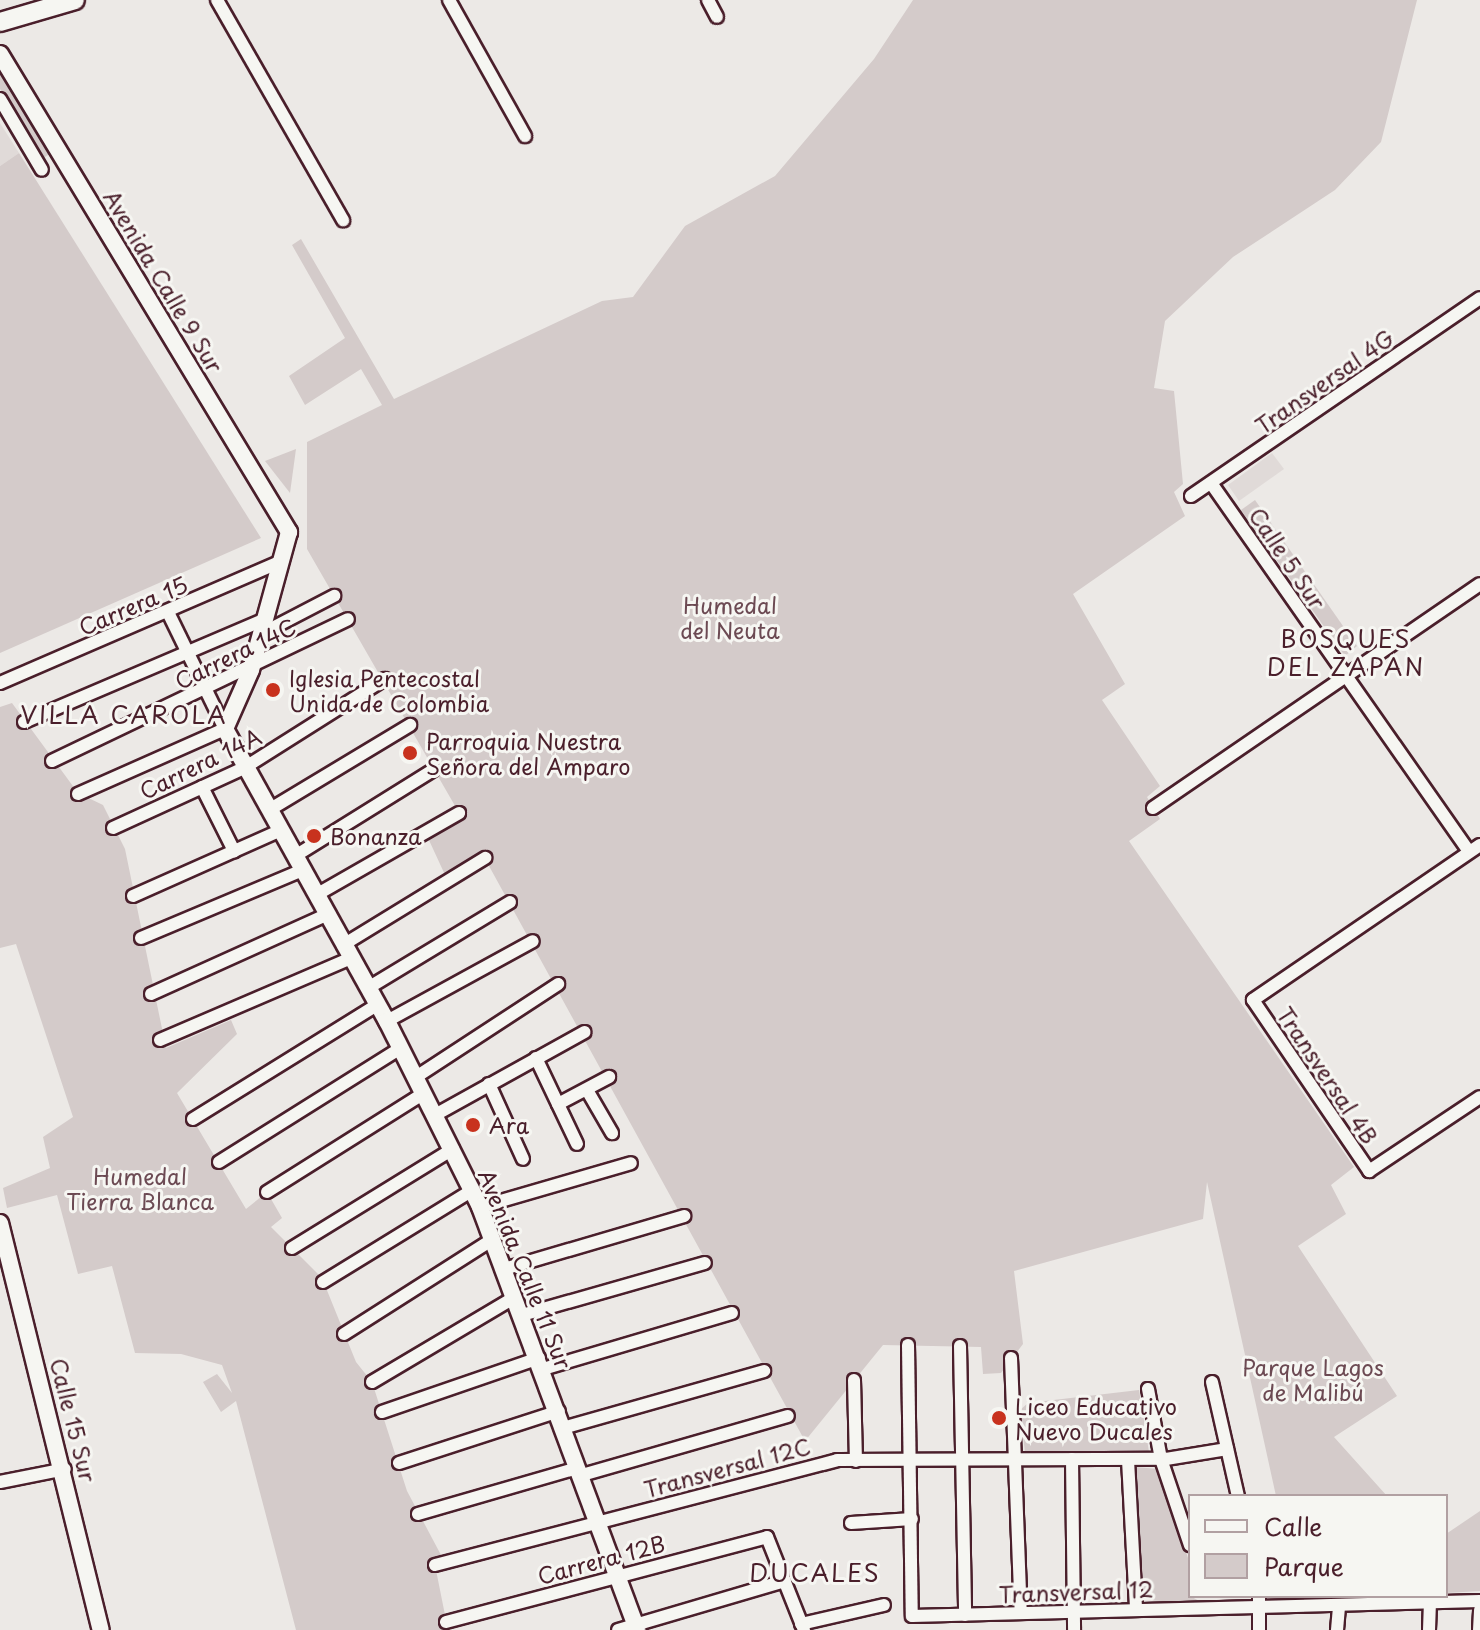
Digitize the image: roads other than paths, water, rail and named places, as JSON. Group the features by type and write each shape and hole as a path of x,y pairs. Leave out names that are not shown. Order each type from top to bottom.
{"main road":[{"path":"0,22 75,0"}],"street":[{"path":"217,0 343,220"},
{"path":"449,0 525,136"},
{"path":"708,0 717,17"},
{"name":"Avenida Calle 9 Sur","path":"0,54 289,532 280,562"},
{"path":"0,99 42,170"},
{"name":"Transversal 4G","path":"1191,496 1480,298"},
{"name":"Calle 5 Sur","path":"1211,483 1346,678 1474,849"},
{"path":"78,794 225,729 251,670 280,562"},
{"name":"Carrera 15","path":"0,683 280,562"},
{"path":"1153,808 1480,584"},
{"path":"24,722 334,596"},
{"path":"168,612 225,729"},
{"name":"Carrera 14C","path":"52,761 251,670 348,619"},
{"name":"Carrera 14A","path":"113,828 244,768 385,679"},
{"path":"269,810 410,725"},
{"name":"Avenida Calle 11 Sur","path":"225,729 387,1021 480,1207 562,1419 636,1628"},
{"path":"141,938 299,863 433,770"},
{"path":"202,787 234,851"},
{"path":"316,895 459,813"},
{"path":"133,896 281,830"},
{"name":"Transversal 4B","path":"1474,849 1253,1000 1369,1171 1480,1097"},
{"path":"160,1040 347,952 485,858"},
{"path":"368,988 510,902"},
{"path":"151,994 326,915"},
{"path":"387,1021 533,941"},
{"path":"416,1077 558,984"},
{"path":"193,1119 377,1005"},
{"path":"435,1115 585,1032"},
{"path":"219,1162 401,1048"},
{"path":"536,1058 577,1144"},
{"path":"558,1104 609,1077"},
{"path":"489,1084 523,1159"},
{"path":"587,1090 612,1133"},
{"path":"267,1192 424,1093"},
{"path":"292,1248 453,1149"},
{"path":"480,1207 631,1163"},
{"path":"323,1282 471,1191"},
{"path":"504,1269 684,1216"},
{"name":"Calle 15 Sur","path":"0,1223 65,1469 101,1630"},
{"path":"344,1334 493,1239"},
{"path":"522,1315 705,1263"},
{"path":"372,1382 515,1297"},
{"path":"382,1412 541,1364 732,1313"},
{"path":"851,1523 912,1519 908,1345"},
{"path":"960,1346 965,1615"},
{"path":"1011,1358 1021,1613"},
{"path":"399,1463 562,1419 764,1371"},
{"path":"854,1380 856,1461"},
{"path":"1212,1382 1238,1494"},
{"path":"1148,1389 1161,1459 1188,1539"},
{"path":"418,1514 788,1416"},
{"name":"Transversal 12C","path":"435,1565 811,1465 856,1461 911,1465 1161,1459 1227,1449"},
{"path":"1072,1459 1074,1630"},
{"path":"1128,1460 1136,1608"},
{"path":"0,1482 65,1469"},
{"name":"Transversal 12","path":"912,1519 912,1616 1136,1608 1339,1609 1480,1601"},
{"name":"Carrera 12B","path":"446,1622 767,1537 785,1581"},
{"path":"618,1630 636,1628 785,1581 803,1627 884,1605"},
{"path":"1209,1598 1212,1609"},
{"path":"1259,1598 1262,1610 1259,1630"},
{"path":"1429,1630 1430,1605"},
{"path":"1337,1630 1339,1609"},
{"path":"1479,1630 1480,1610"}],"place":[{"name":"Iglesia Pentecostal Unida de Colombia","path":"273,690"},
{"name":"Parroquia Nuestra Señora del Amparo","path":"410,753"},
{"name":"Bonanza","path":"314,836"},
{"name":"Ara","path":"473,1125"},
{"name":"Liceo Educativo Nuevo Ducales","path":"999,1418"}],"district":[{"name":"BOSQUES DEL ZAPAN","path":"1346,653"},
{"name":"VILLA CAROLA","path":"124,715"},
{"name":"DUCALES","path":"815,1573"}],"park label":[{"name":"Humedal del Neuta","path":"730,616"},
{"name":"Humedal Tierra Blanca","path":"140,1188"},
{"name":"Parque Lagos de Malibú","path":"1313,1378"}]}
